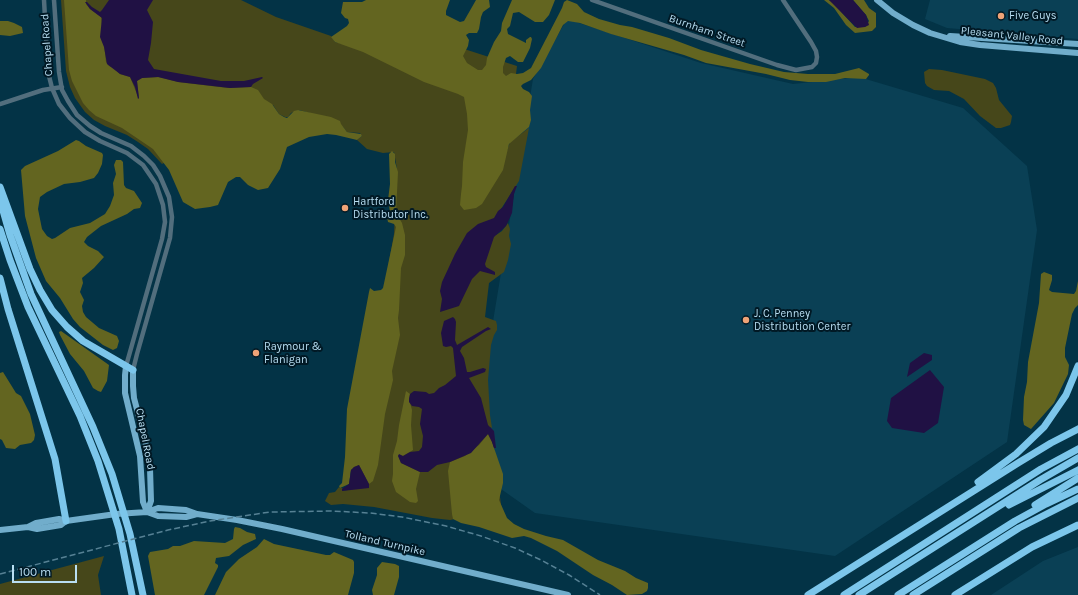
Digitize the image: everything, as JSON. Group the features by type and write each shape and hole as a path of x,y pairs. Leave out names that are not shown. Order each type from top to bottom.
{"highway":[{"path":"0,186 32,274 52,310 82,341 133,370"},
{"path":"0,200 27,284 93,427 118,493 138,565 143,595"},
{"path":"0,228 10,260 26,301 86,430 98,461 109,494 126,558 132,595"},
{"path":"0,278 8,309 55,459 60,480 66,521"},
{"path":"936,514 1009,459 1035,436 1047,423 1063,400 1078,366"},
{"path":"808,595 1035,452 1078,429"},
{"path":"844,595 1041,469 1078,449"},
{"path":"859,595 1045,477 1078,458"},
{"path":"964,528 977,523 1034,491 1078,470"},
{"path":"999,531 1012,520 1078,478"},
{"path":"898,595 1040,506 1078,489"},
{"path":"913,595 1014,531 1078,498"},
{"path":"955,595 1032,547 1078,525"},
{"path":"138,565 144,577 148,595"}],"main road":[{"name":"Pleasant Valley Road","path":"877,0 892,13 909,23 926,31 960,42 1078,53"},
{"name":"Pleasant Valley Road","path":"945,36 1078,44"},
{"path":"1048,50 1049,42"},
{"name":"Chapel Road","path":"126,366 125,393 141,464 143,502 148,512"},
{"name":"Chapel Road","path":"133,370 133,392 149,463 151,498 148,512"},
{"name":"Tolland Turnpike","path":"0,530 28,527 36,523 59,519 66,521 148,512 158,516 186,517 197,514 251,522 568,595"}],"street":[{"name":"Chapel Road","path":"44,0 47,66 52,88 62,109 80,128 95,139 131,155 143,165 158,188 163,205 165,222 162,239 126,366"},
{"name":"Chapel Road","path":"54,0 58,64 62,87 68,101 83,121 101,133 136,149 149,161 157,170 166,187 171,203 172,220 169,241 133,370"},
{"name":"Burnham Street","path":"592,0 777,65 796,70 806,69 816,63 817,57 811,42 784,0"},
{"path":"0,104 43,90 62,87"},
{"path":"162,239 169,241"},
{"path":"147,293 154,295"},
{"path":"141,464 149,463"}],"shaded area":[{"path":"61,0 241,0 276,17 331,36 335,42 343,44 399,28 517,66 506,153 510,142 529,128 519,181 501,209 496,235 502,231 508,223 511,244 508,260 504,272 489,283 485,317 496,321 497,325 497,330 491,345 488,380 492,428 490,427 505,532 454,519 432,518 374,507 343,504 331,505 325,501 329,493 335,492 339,487 343,488 342,491 348,490 394,234 397,169 394,152 383,153 367,149 357,140 362,136 360,133 347,132 343,127 299,110 291,113 288,117 285,117 279,114 273,105 162,164 148,149 138,142 127,135 94,120 85,112 75,98 70,87 66,71"},
{"path":"64,0 86,0 86,4 90,9 101,17 106,62 120,74 130,77 139,99 137,81 142,78 159,77 178,82 228,88 251,87 258,90 264,99 272,104 279,114 284,117 287,118 294,111 298,110 331,117 340,121 347,132 361,134 362,136 357,140 327,134 309,137 287,147 280,169 268,188 258,190 248,185 240,177 236,177 228,182 218,205 195,209 183,202 169,170 153,149 122,128 96,116 83,103 72,81 69,70"},
{"path":"109,0 153,0 147,10 153,22 148,60 154,69 221,81 244,81 263,78 251,87 230,88 178,82 158,77 142,78 137,81 138,99 135,87 130,77 120,74 107,64 104,47 100,37 102,18 90,9 85,2 100,12"},
{"path":"366,0 450,0 446,15 460,22 464,21 476,0 489,0 490,7 483,12 477,33 469,33 466,35 469,40 463,56 467,63 478,70 482,70 486,65 487,58 494,42 501,31 502,23 512,0 555,0 549,15 543,22 535,22 519,12 513,13 510,26 507,29 508,34 526,43 526,40 530,37 532,39 530,48 523,62 518,62 510,56 506,58 503,73 506,76 511,73 523,73 531,68 564,2 567,0 577,4 584,12 599,19 669,38 701,50 750,64 784,72 808,74 835,74 859,68 869,75 866,79 845,78 826,82 790,80 706,63 580,23 568,21 563,25 541,68 531,80 521,86 532,96 530,110 531,120 529,127 509,144 503,170 482,204 476,208 464,210 460,205 463,162 468,130 464,97 424,82 363,52 335,42 331,37 349,23 348,19 341,13 343,2 362,2"},
{"path":"824,0 829,0 833,3 855,27 865,27 869,21 866,15 853,0 864,0 869,8 876,13 876,27 872,31 855,33 846,25 834,8"},
{"path":"829,0 853,0 866,15 869,25 857,28"},
{"path":"930,0 1078,0 1078,39 947,28 925,19"},
{"path":"567,19 701,63 793,84 859,77 963,108 1027,166 1037,230 1007,442 835,556 535,513 501,489 483,382 533,79"},
{"path":"0,21 8,21 22,27 23,33 10,36 0,35"},
{"path":"929,69 942,70 985,79 993,83 999,100 1012,116 1010,125 996,128 980,116 964,99 949,91 934,90 927,86 925,83 924,72"},
{"path":"76,140 102,153 102,164 94,178 64,184 40,197 38,209 42,229 47,236 52,239 55,238 70,228 90,223 105,214 114,195 113,183 116,174 114,165 116,160 121,160 123,162 124,185 126,188 134,191 142,203 140,208 134,209 127,214 101,226 87,237 84,242 104,257 82,278 83,283 80,292 84,300 82,306 83,312 86,317 99,328 117,336 119,341 117,348 113,350 103,345 80,327 46,281 36,258 25,216 21,170 25,166 58,151"},
{"path":"392,151 395,154 395,162 398,172 396,213 402,223 405,235 405,255 401,268 398,318 400,335 392,371 393,380 385,414 378,465 373,481 369,484 359,465 351,470 349,484 340,488 339,486 342,483 345,457 347,409 369,292 370,288 374,291 381,290 383,288 396,227 394,224 388,222 387,217 390,212 388,200 390,184 389,154"},
{"path":"515,186 517,186 514,194 512,213 506,226 494,237 485,264 486,267 495,272 495,275 480,271 472,279 459,306 440,312 442,299 440,291 442,282 467,233 478,224 494,218 498,211 503,207"},
{"path":"1044,272 1052,275 1049,290 1052,292 1074,294 1078,281 1078,305 1072,314 1065,348 1065,357 1069,365 1068,374 1054,403 1031,429 1024,425 1024,397 1027,382 1028,362 1039,303 1041,274"},
{"path":"453,317 456,322 455,340 457,345 488,327 491,329 462,347 460,351 464,358 467,372 483,368 486,369 485,372 469,378 481,398 488,425 494,431 496,448 494,448 488,434 471,453 450,462 437,465 428,472 420,472 401,463 398,456 399,454 403,456 410,452 419,451 422,447 423,436 420,424 422,409 412,406 409,402 410,394 414,391 426,392 429,394 434,393 456,376 453,348 451,346 443,346 441,333 444,321"},
{"path":"61,331 109,365 107,381 101,392 93,388 84,371 70,354 60,335 59,332"},
{"path":"924,353 932,355 932,360 907,377 910,363"},
{"path":"930,370 944,387 938,423 924,433 892,428 887,421 891,398"},
{"path":"3,372 16,393 21,396 30,414 35,435 34,440 31,443 20,445 15,449 6,448 0,439 0,373"},
{"path":"406,391 410,394 409,399 412,410 411,425 413,450 403,456 398,455 401,463 420,472 416,489 418,501 416,503 410,502 396,492 392,481 393,455"},
{"path":"488,434 503,474 503,483 499,500 507,518 514,524 524,529 563,540 598,560 625,571 648,583 647,591 642,594 627,595 557,551 531,538 524,536 512,538 479,527 461,523 453,519 448,471 450,462 465,456 479,445"},
{"path":"359,465 369,484 369,488 342,491 342,489 349,484 351,470"},
{"path":"235,527 255,534 256,539 243,545 229,556 216,558 215,563 218,567 204,595 155,595 148,556 150,552 168,549 173,546 180,546 194,541 225,543 233,539"},
{"path":"264,539 274,544 326,555 330,555 334,552 353,560 354,573 348,595 215,595 226,572 239,559 257,547"},
{"path":"1078,547 1078,595 991,595 1043,561"},
{"path":"104,556 98,575 101,595 0,595 0,584"},
{"path":"382,562 399,566 399,577 394,595 373,595 372,590 377,575 377,568"}],"railway":[{"path":"0,574 168,530 210,521 270,512 332,511 370,513 402,517 446,526 481,536 515,548 541,560 569,575 600,595"}],"place":[{"name":"Five Guys","path":"1001,16"},
{"name":"Hartford Distributor Inc.","path":"345,208"},
{"name":"J. C. Penney Distribution Center","path":"746,320"},
{"name":"Raymour & Flanigan","path":"256,353"}]}
